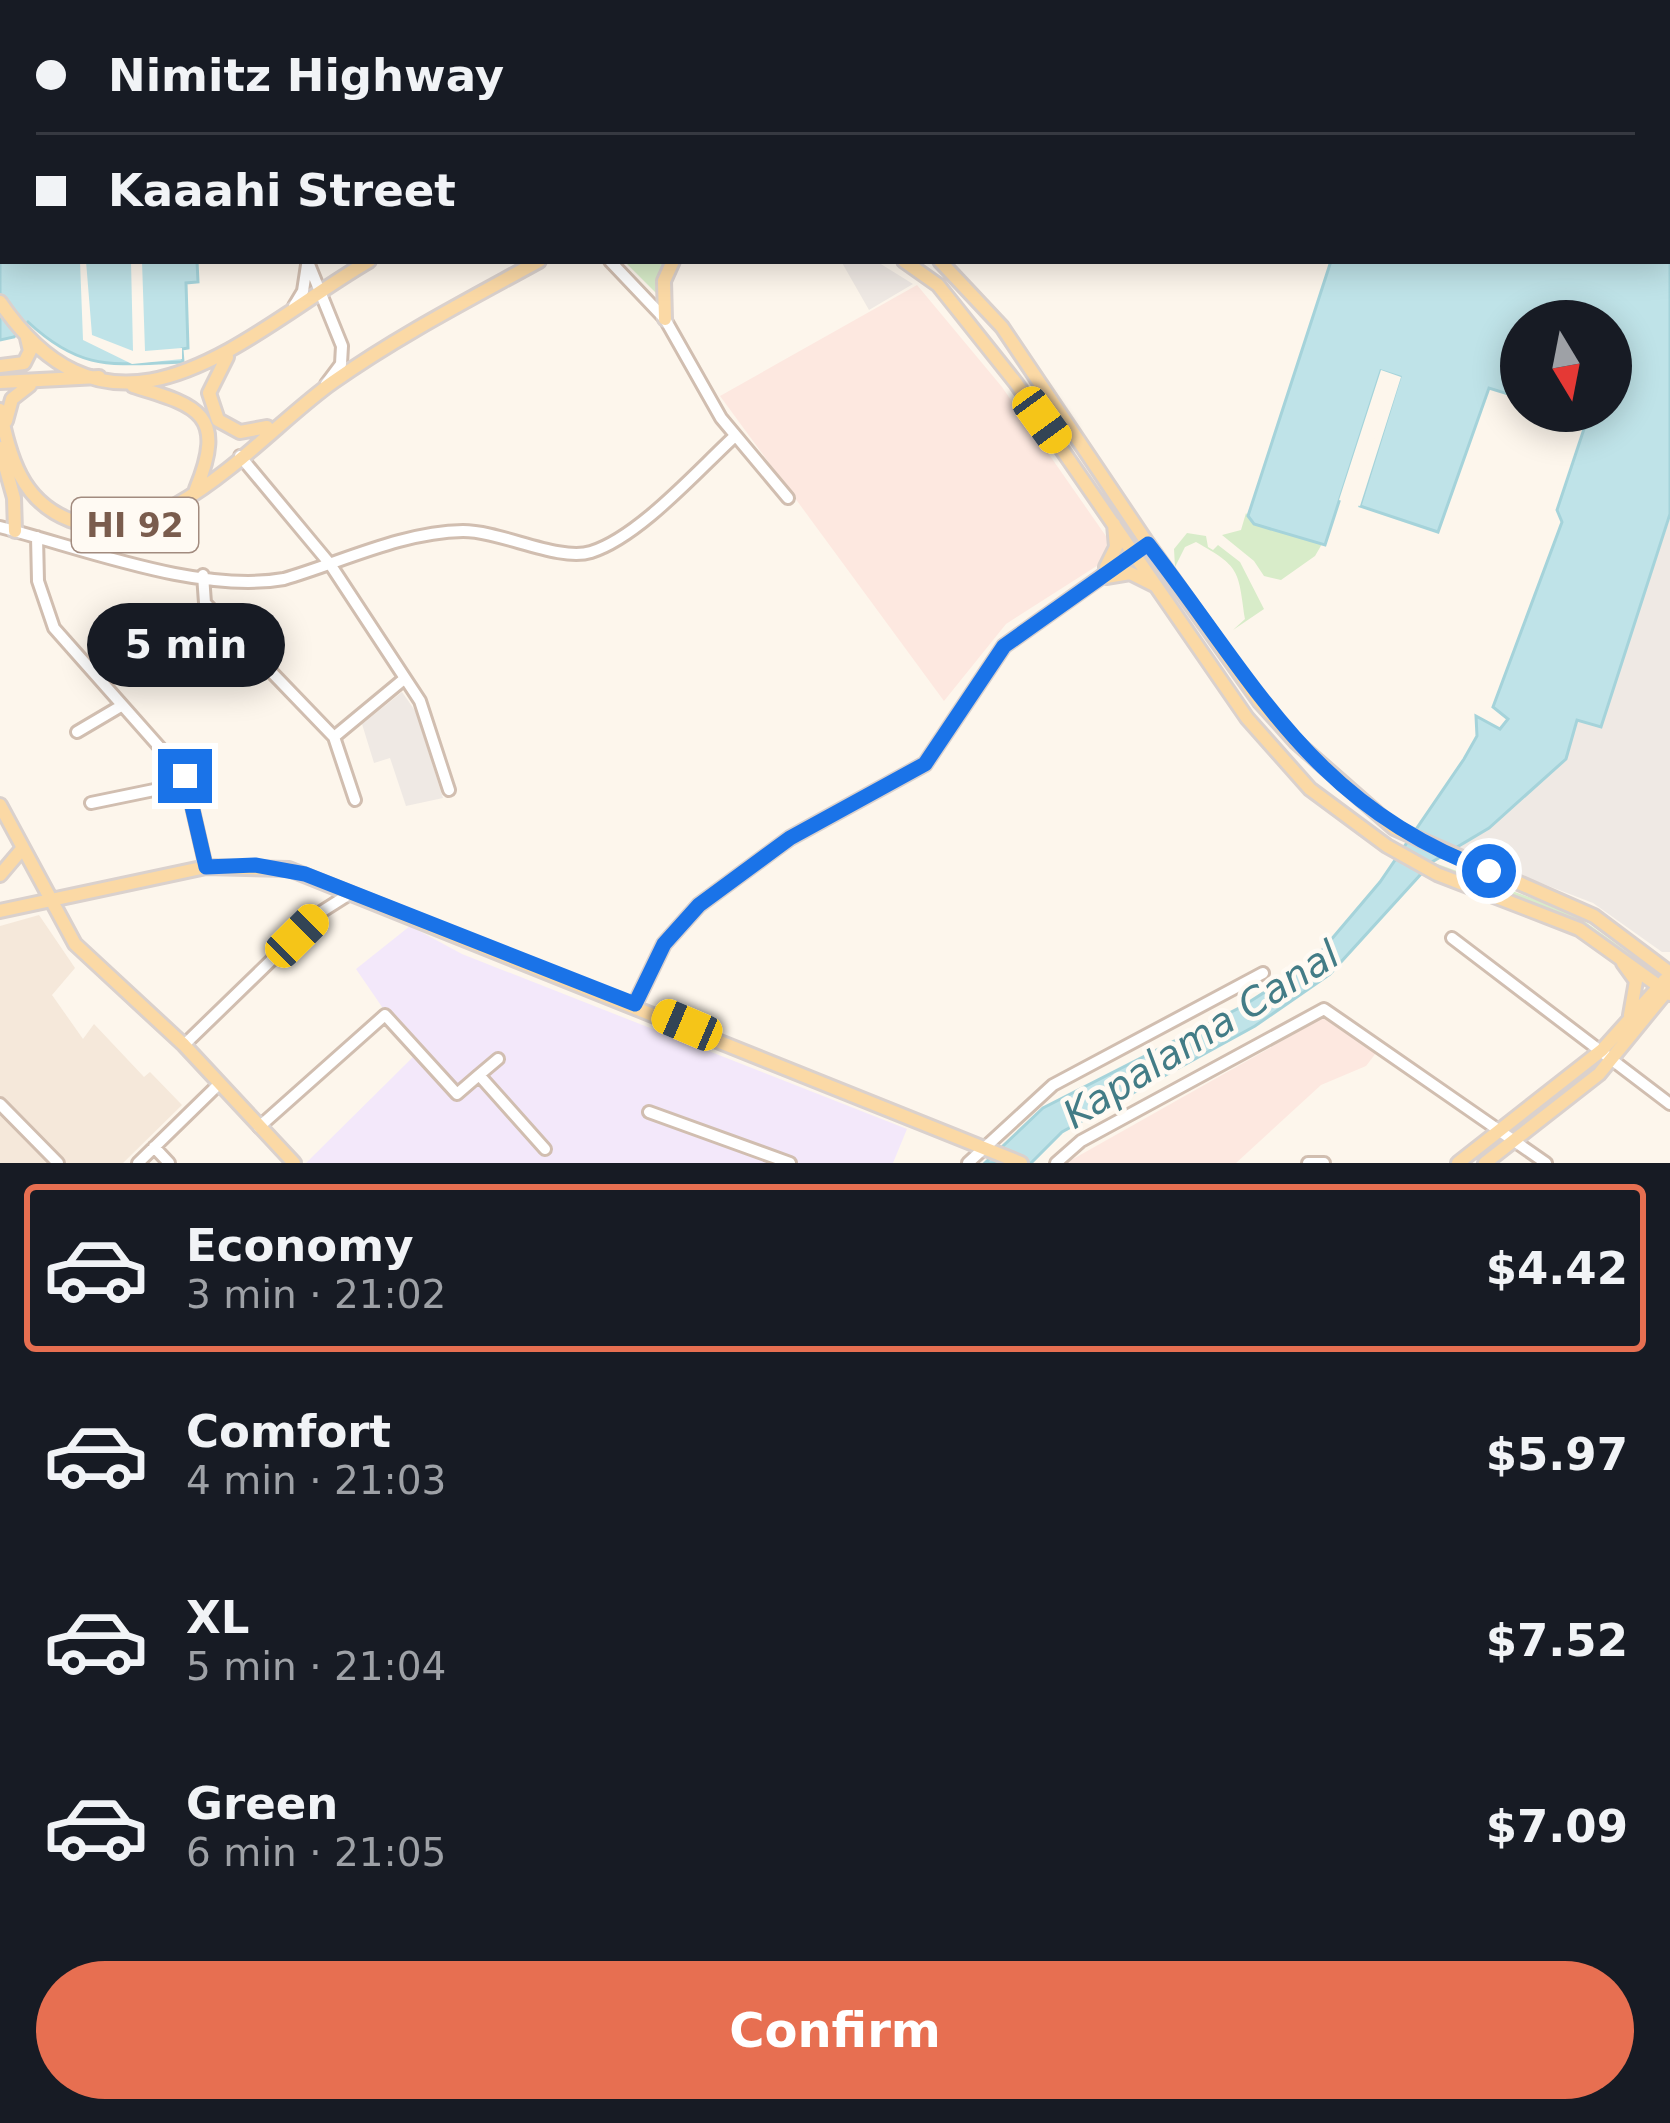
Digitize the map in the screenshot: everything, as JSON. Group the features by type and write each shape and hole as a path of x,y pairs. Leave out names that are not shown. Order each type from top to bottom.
{"main road":[{"path":"284,419 240,432 218,420 209,401 216,372 228,356 280,316 364,264"},
{"name":"HI 92","path":"0,410 28,490 50,510 79,523 110,528 142,523 195,490 321,390 534,264"},
{"path":"665,319 664,281 672,264"},
{"path":"908,264 938,285 1016,383 1277,756 1320,798 1437,874 1569,924 1666,990"},
{"path":"943,264 1002,327 1260,702 1335,781 1394,828 1594,916 1670,974 1666,990 1607,1054 1485,1163"},
{"path":"0,302 30,351 24,364 0,366"},
{"path":"23,333 58,360 100,377"},
{"path":"126,381 176,376 228,356"},
{"path":"0,382 100,377 126,381 191,406 209,401"},
{"path":"4,430 12,399 36,382"},
{"path":"191,406 209,447 195,490"},
{"path":"0,448 14,498 15,531"},
{"path":"1094,582 1113,559 1114,522"},
{"path":"635,1004 664,944 690,913 790,838 925,764 1004,646 1148,544"},
{"path":"1094,582 1125,572 1155,585"},
{"path":"0,805 46,898 81,952 184,1045 293,1163"},
{"path":"0,875 22,849"},
{"path":"0,911 206,867 273,866 635,1004 1021,1163"},
{"path":"1616,952 1636,981 1627,1032"},
{"path":"1627,1032 1670,1006"},
{"path":"1458,1163 1607,1054"}],"street":[{"path":"294,307 303,291 308,264"},
{"path":"309,264 343,358 321,390"},
{"path":"613,264 665,319 735,436 788,498"},
{"path":"280,316 305,310 330,320"},
{"path":"0,527 203,575 266,581 412,538 462,531 504,535 571,553 593,551 657,507 735,436"},
{"path":"240,456 330,564 425,712 449,790"},
{"path":"38,537 34,561 50,620 121,706 175,761 188,783 206,867"},
{"path":"314,569 319,550"},
{"path":"203,575 205,603 334,737 355,800"},
{"path":"334,737 404,679"},
{"path":"77,732 121,706"},
{"path":"91,803 188,783"},
{"path":"184,1045 321,912 351,892"},
{"path":"1452,938 1670,1104"},
{"path":"968,1163 990,1150 1054,1085 1263,973"},
{"path":"1056,1163 1081,1141 1324,1009 1546,1163"},
{"path":"259,1127 385,1015 458,1094 498,1059"},
{"path":"479,1075 545,1149"},
{"path":"137,1163 219,1084"},
{"path":"0,1104 58,1163"},
{"path":"649,1112 790,1163"},
{"path":"154,1147 169,1163"},
{"path":"1308,1163 1324,1163"}],"shaded area":[{"path":"843,264 881,264 913,284 869,310"},
{"path":"917,285 1002,387 1108,539 1103,562 1006,624 944,701 720,396"},
{"path":"1670,518 1670,952 1662,952 1593,903 1499,867 1500,862 1491,858 1488,862 1458,849 1565,760 1577,719 1601,726"},
{"path":"402,692 416,712 443,798 406,806 390,758 374,763 362,724"},
{"path":"39,915 75,968 52,995 83,1039 94,1024 144,1077 150,1072 182,1105 123,1163 0,1163 0,926"},
{"path":"410,926 462,954 907,1129 893,1163 306,1163 415,1055 356,969"},
{"path":"1328,1015 1376,1053 1366,1066 1321,1085 1236,1163 1066,1163"}],"green space":[{"path":"627,264 669,264 662,299"},
{"path":"1246,513 1254,524 1322,544 1315,556 1281,580 1264,576 1254,561 1222,535 1241,530"},
{"path":"1187,533 1206,536 1208,547 1213,550 1218,545 1240,562 1264,609 1233,630 1245,619 1234,571 1196,542 1185,547 1175,567 1174,549"},
{"path":"1432,862 1573,913 1654,971 1585,927 1426,868"}],"water":[{"path":"0,264 197,264 198,282 186,283 188,348 182,349 183,362 118,364 83,358 28,322 14,337 0,340"},
{"name":"Kapalama Canal","path":"1330,264 1670,264 1670,514 1601,727 1577,720 1566,759 1489,828 1432,862 1330,974 1255,1026 1062,1132 1031,1163 985,1163 1043,1108 1243,1006 1313,961 1380,882 1464,759 1477,736 1476,716 1500,729 1508,719 1493,707 1562,522 1557,510 1583,432 1632,432 1632,300 1500,300 1500,391 1489,388 1438,532 1360,506 1400,377 1381,371 1325,545 1254,524 1248,516"}],"pier":[{"path":"80,264 86,264 92,335 133,351 131,264 142,264 145,351 182,348 182,359 132,364 83,340"},
{"path":"1381,370 1401,377 1360,506 1354,504 1393,380 1385,378 1345,502 1339,500"}],"route":[{"path":"185,776 206,867 255,865 305,874 635,1004 664,944 699,905 790,838 902,781 925,764 1004,646 1148,544 1260,702 1335,781 1394,828 1489,871"}]}
